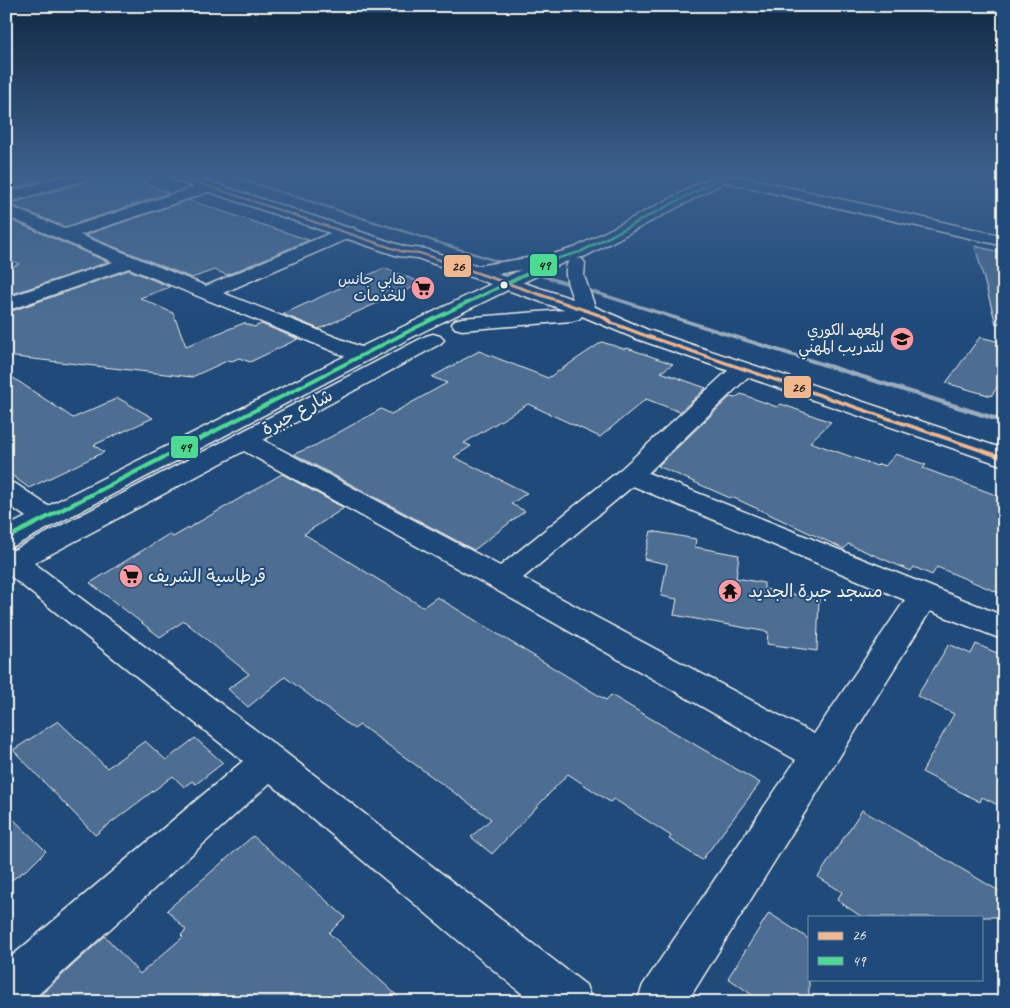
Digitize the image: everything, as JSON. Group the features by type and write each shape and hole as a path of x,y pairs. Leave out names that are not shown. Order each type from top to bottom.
{"street":[{"path":"39,224 362,355"},
{"path":"64,235 97,224"},
{"path":"323,224 404,252 419,253 475,272 510,288"},
{"name":"شارع جبرة","path":"8,556 46,518 362,355 510,288 636,224"},
{"path":"928,224 1004,241"},
{"path":"206,293 348,232"},
{"path":"404,252 408,257 510,288 579,313 593,323 612,323 742,370 1004,458"},
{"path":"475,272 572,258 579,313"},
{"path":"6,305 129,262"},
{"name":"شارع جبرة","path":"8,556 243,440 462,324 510,288"},
{"path":"462,324 579,313"},
{"path":"502,580 630,475 742,370"},
{"path":"243,440 819,755"},
{"path":"630,475 1004,629"},
{"path":"6,490 46,518"},
{"path":"8,556 269,761 568,1002"},
{"path":"660,1002 924,596"},
{"path":"6,992 269,761"}],"building":[{"path":"6,224 20,224 108,262 6,296 6,270 19,264 6,258"},
{"path":"58,224 74,224 65,227"},
{"path":"118,224 261,224 309,240 227,275 214,270 192,278 85,235"},
{"path":"975,246 1004,253 1004,322 996,324"},
{"path":"384,268 422,283 319,329 283,314"},
{"path":"129,270 170,287 140,298 173,313 186,346 244,323 254,327 261,324 298,339 250,362 239,358 232,361 229,360 192,377 6,356 6,313"},
{"path":"980,337 1004,343 1004,378 991,396 946,383"},
{"path":"602,342 624,349 627,348 673,364 661,372 706,388 680,412 646,399 600,437 528,404 464,443 471,446 454,457 527,493 511,504 525,511 474,550 294,454 316,445 381,409 391,414 447,383 432,377 479,351 548,378"},
{"path":"6,373 73,418 118,398 153,418 94,445 104,452 29,488 6,471"},
{"path":"741,394 777,407 781,404 831,422 810,442 877,466 879,464 885,466 896,454 926,465 923,468 1004,498 1004,595 937,567 932,575 914,567 911,571 848,544 844,549 732,497 730,498 658,466 730,397 735,398"},
{"path":"282,474 344,508 304,534 423,607 437,597 606,700 611,695 760,783 702,860 669,839 671,836 614,799 610,802 568,774 492,854 471,837 491,819 360,725 354,729 285,677 248,707 228,689 249,674 184,621 160,637 90,583 169,534 173,537"},
{"path":"651,531 696,539 695,547 739,555 736,578 764,583 764,589 819,599 817,651 767,644 768,632 674,615 677,599 661,596 667,564 644,559"},
{"path":"949,644 971,654 976,644 1004,656 1004,808 982,797 980,802 922,772 954,714 917,696"},
{"path":"58,721 107,768 145,741 166,760 195,738 223,763 196,784 192,781 184,787 173,776 95,835 13,750"},
{"path":"862,810 1004,894 1004,917 861,916 837,900 842,892 818,877"},
{"path":"6,812 46,851 30,867 6,884"},
{"path":"253,836 345,917 329,933 404,1002 33,1002 105,936 140,974 183,937 181,935 186,930 167,910"},
{"path":"769,913 808,938 809,1002 762,1002 728,978"}],"waterway":[{"path":"381,224 510,265"},
{"path":"530,272 1004,422"}],"transit line":[{"name":"26","path":"320,224 404,252 419,253 602,316 612,323 641,334 1004,458"},
{"name":"49","path":"6,539 415,328 559,258 580,252 634,224"}],"place":[{"name":"هابي جانس للخدمات","path":"423,288"},
{"name":"المعهد الكوري للتدريب المهني","path":"902,339"},
{"name":"قرطاسية الشريف","path":"131,576"},
{"name":"مسجد جبرة الجديد","path":"730,591"}]}
